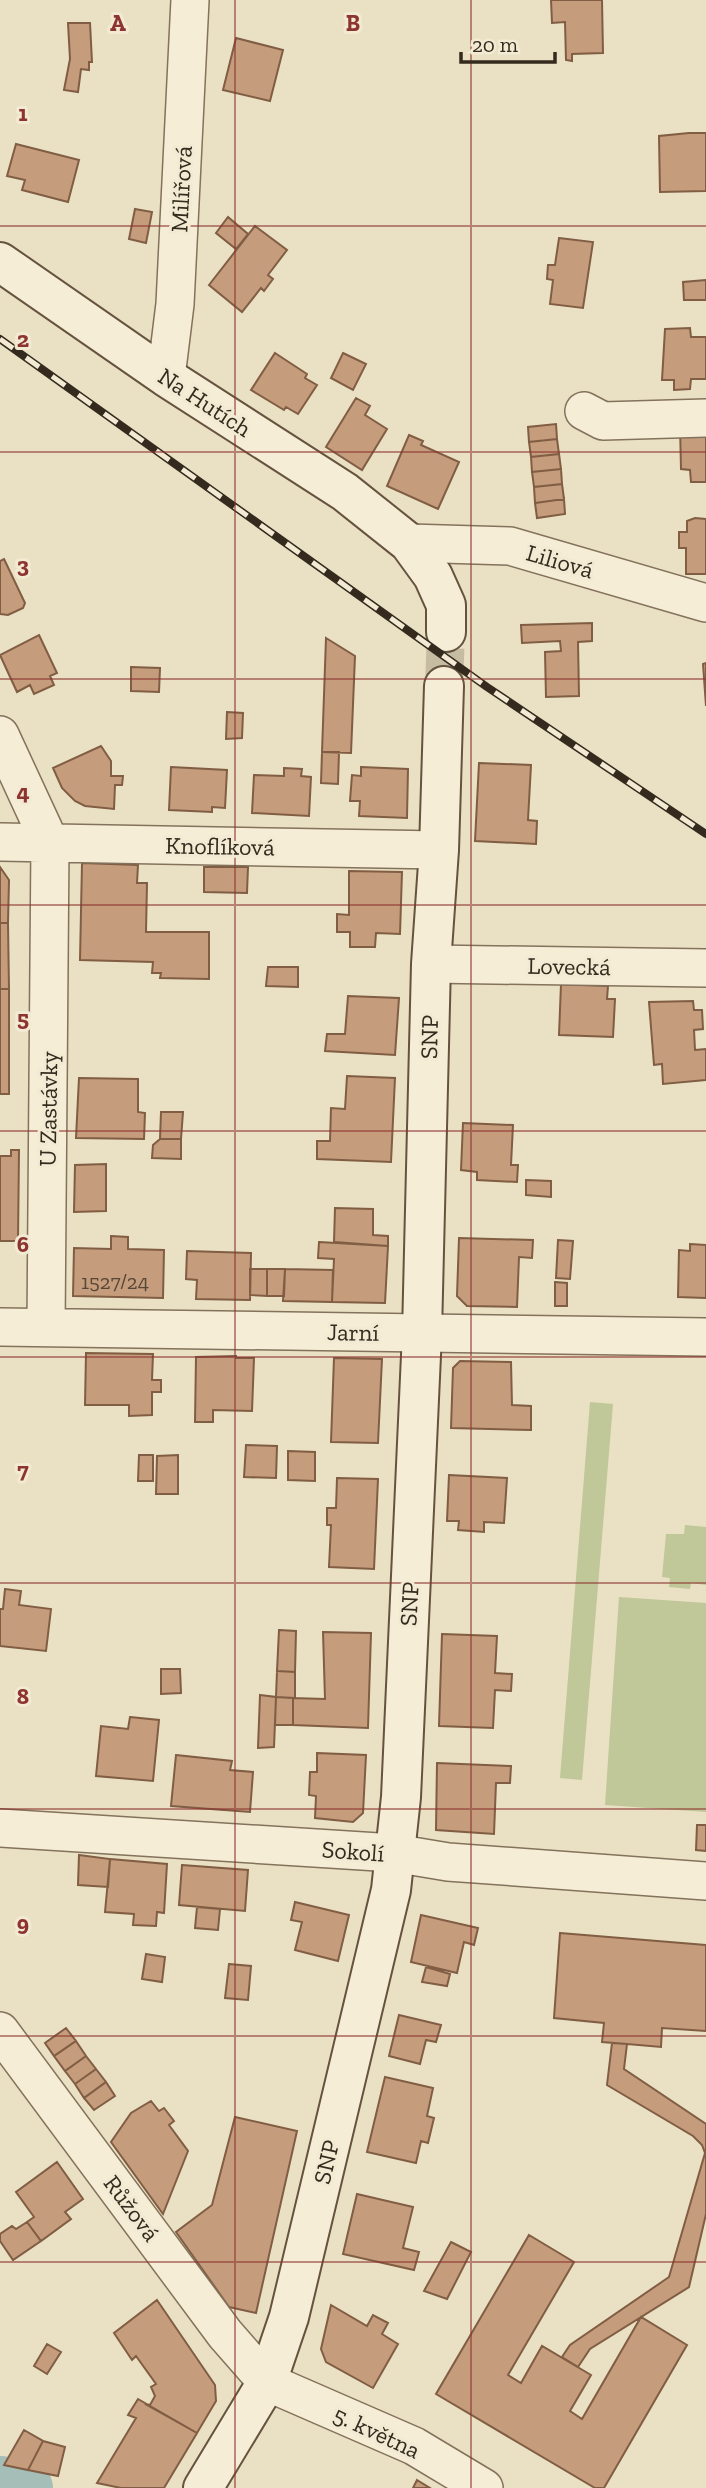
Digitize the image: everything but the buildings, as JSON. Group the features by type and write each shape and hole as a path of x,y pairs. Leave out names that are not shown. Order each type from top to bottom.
{"street":[{"name":"Milířová","path":"166,377 175,304 190,0"},
{"name":"Na Hutích","path":"0,262 166,377 345,492 409,543"},
{"path":"584,411 603,421 706,418"},
{"name":"Liliová","path":"409,543 510,546 706,603"},
{"path":"409,543 433,576 446,605 446,632"},
{"name":"SNP","path":"202,2488 267,2382 295,2290 391,1890 401,1797 422,1333 431,964 439,850 444,686"},
{"name":"U Zastávky","path":"0,735 50,844 46,1327"},
{"name":"Knoflíková","path":"0,842 439,850"},
{"name":"Lovecká","path":"431,964 706,968"},
{"name":"Jarní","path":"0,1327 706,1337"},
{"name":"Sokolí","path":"0,1828 394,1853 448,1862 706,1881"},
{"name":"Růžová","path":"0,2031 225,2334 267,2382"},
{"name":"5. května","path":"267,2382 414,2446 484,2488"}],"green space":[{"path":"590,1402 613,1404 582,1780 560,1778"},
{"path":"685,1525 706,1527 706,1585 691,1583 690,1589 669,1587 670,1578 662,1577 666,1534 684,1534"},
{"path":"619,1597 706,1603 706,1812 605,1805"}],"waterway":[{"path":"0,2484 25,2488"}],"tunnel":[{"path":"444,686 446,632"}],"railway":[{"path":"0,339 487,687 706,834"}]}
